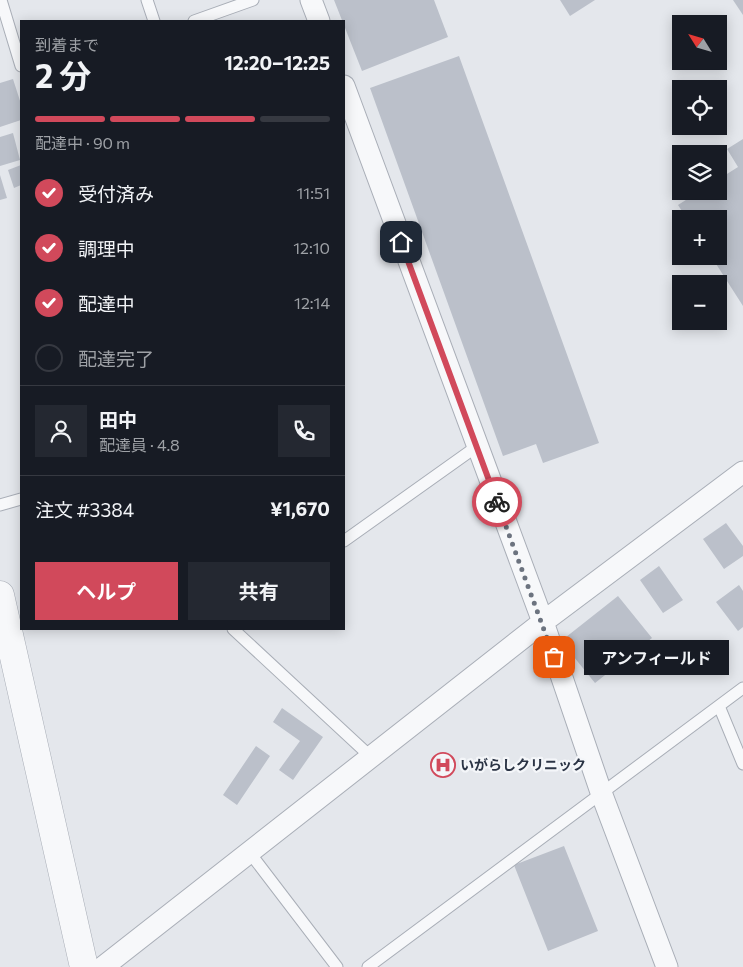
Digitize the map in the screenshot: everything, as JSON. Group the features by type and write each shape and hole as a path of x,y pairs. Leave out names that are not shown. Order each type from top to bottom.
{"street":[{"path":"311,0 319,20"},
{"path":"345,91 349,113 543,622 602,795 667,967"},
{"path":"104,967 543,622 743,472"},
{"path":"0,595 84,967"}],"lane":[{"path":"1,0 20,63"},
{"path":"147,0 154,20"},
{"path":"197,20 253,0"},
{"path":"345,540 476,446"},
{"path":"0,505 20,499"},
{"path":"234,630 371,757"},
{"path":"368,967 602,795 743,688"},
{"path":"719,706 743,764"},
{"path":"250,853 337,967"}],"building":[{"path":"334,0 434,0 448,37 362,71 345,28 345,20 342,20"},
{"path":"560,0 595,0 570,16"},
{"path":"733,0 743,0 743,15"},
{"path":"459,56 599,443 543,463 536,444 503,456 370,88"},
{"path":"13,79 20,101 20,120 0,127 0,83"},
{"path":"13,133 20,160 0,166 0,137"},
{"path":"743,139 743,306 727,281 727,275 723,275 717,265 727,265 727,210 681,210 678,205 686,200 727,200 727,174 738,167 727,149"},
{"path":"20,165 20,185 14,188 8,170"},
{"path":"0,175 7,198 0,200"},
{"path":"726,523 743,546 743,556 724,569 703,539"},
{"path":"659,566 683,600 663,613 640,580"},
{"path":"739,585 743,591 743,627 738,631 716,602"},
{"path":"618,596 652,638 595,683 561,641"},
{"path":"282,708 323,737 293,780 279,770 300,741 273,722"},
{"path":"256,746 270,756 237,805 223,795"},
{"path":"564,846 598,931 548,951 514,865"}],"way so far":[{"path":"497,502 543,622 554,657"}],"place":[{"name":"アンフィールド","path":"554,657"},
{"name":"いがらしクリニック","path":"443,765"}],"route":[{"path":"401,242 497,502"}]}
